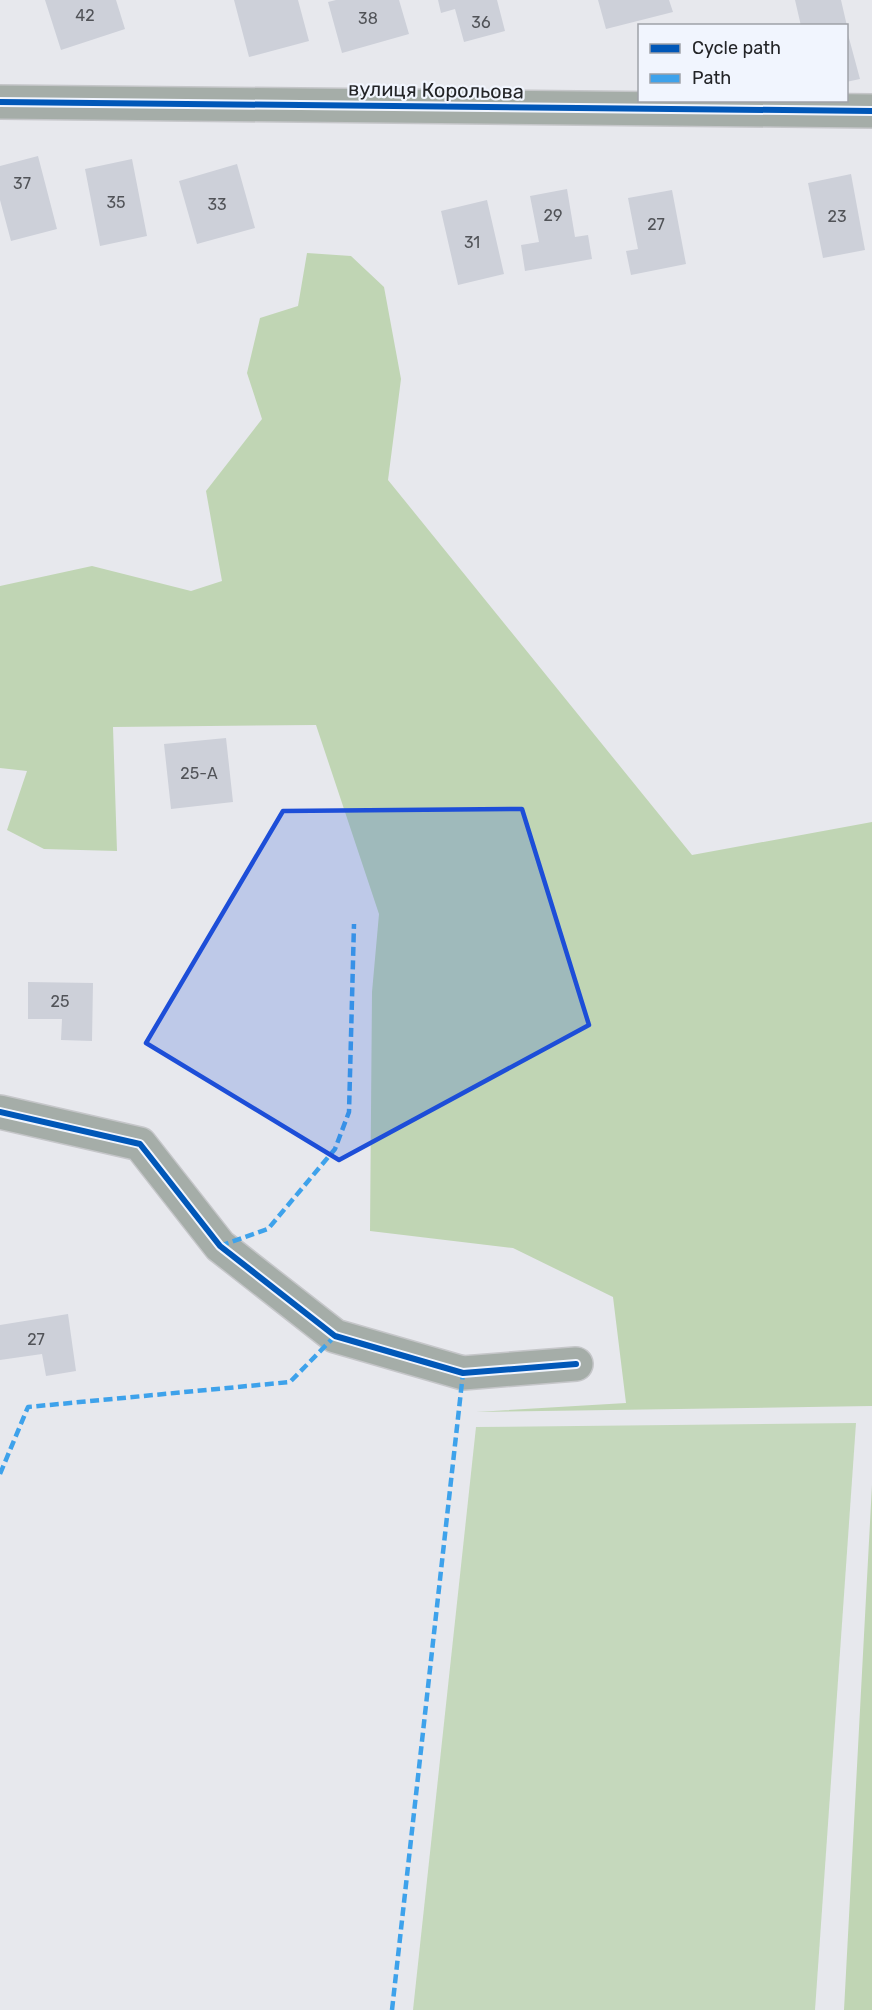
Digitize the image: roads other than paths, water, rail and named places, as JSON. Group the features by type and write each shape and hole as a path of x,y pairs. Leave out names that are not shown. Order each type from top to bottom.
{"street":[{"name":"вулиця Корольова","path":"0,102 872,111"},
{"path":"0,1112 140,1144 220,1246 335,1336 463,1373 576,1364"}]}
